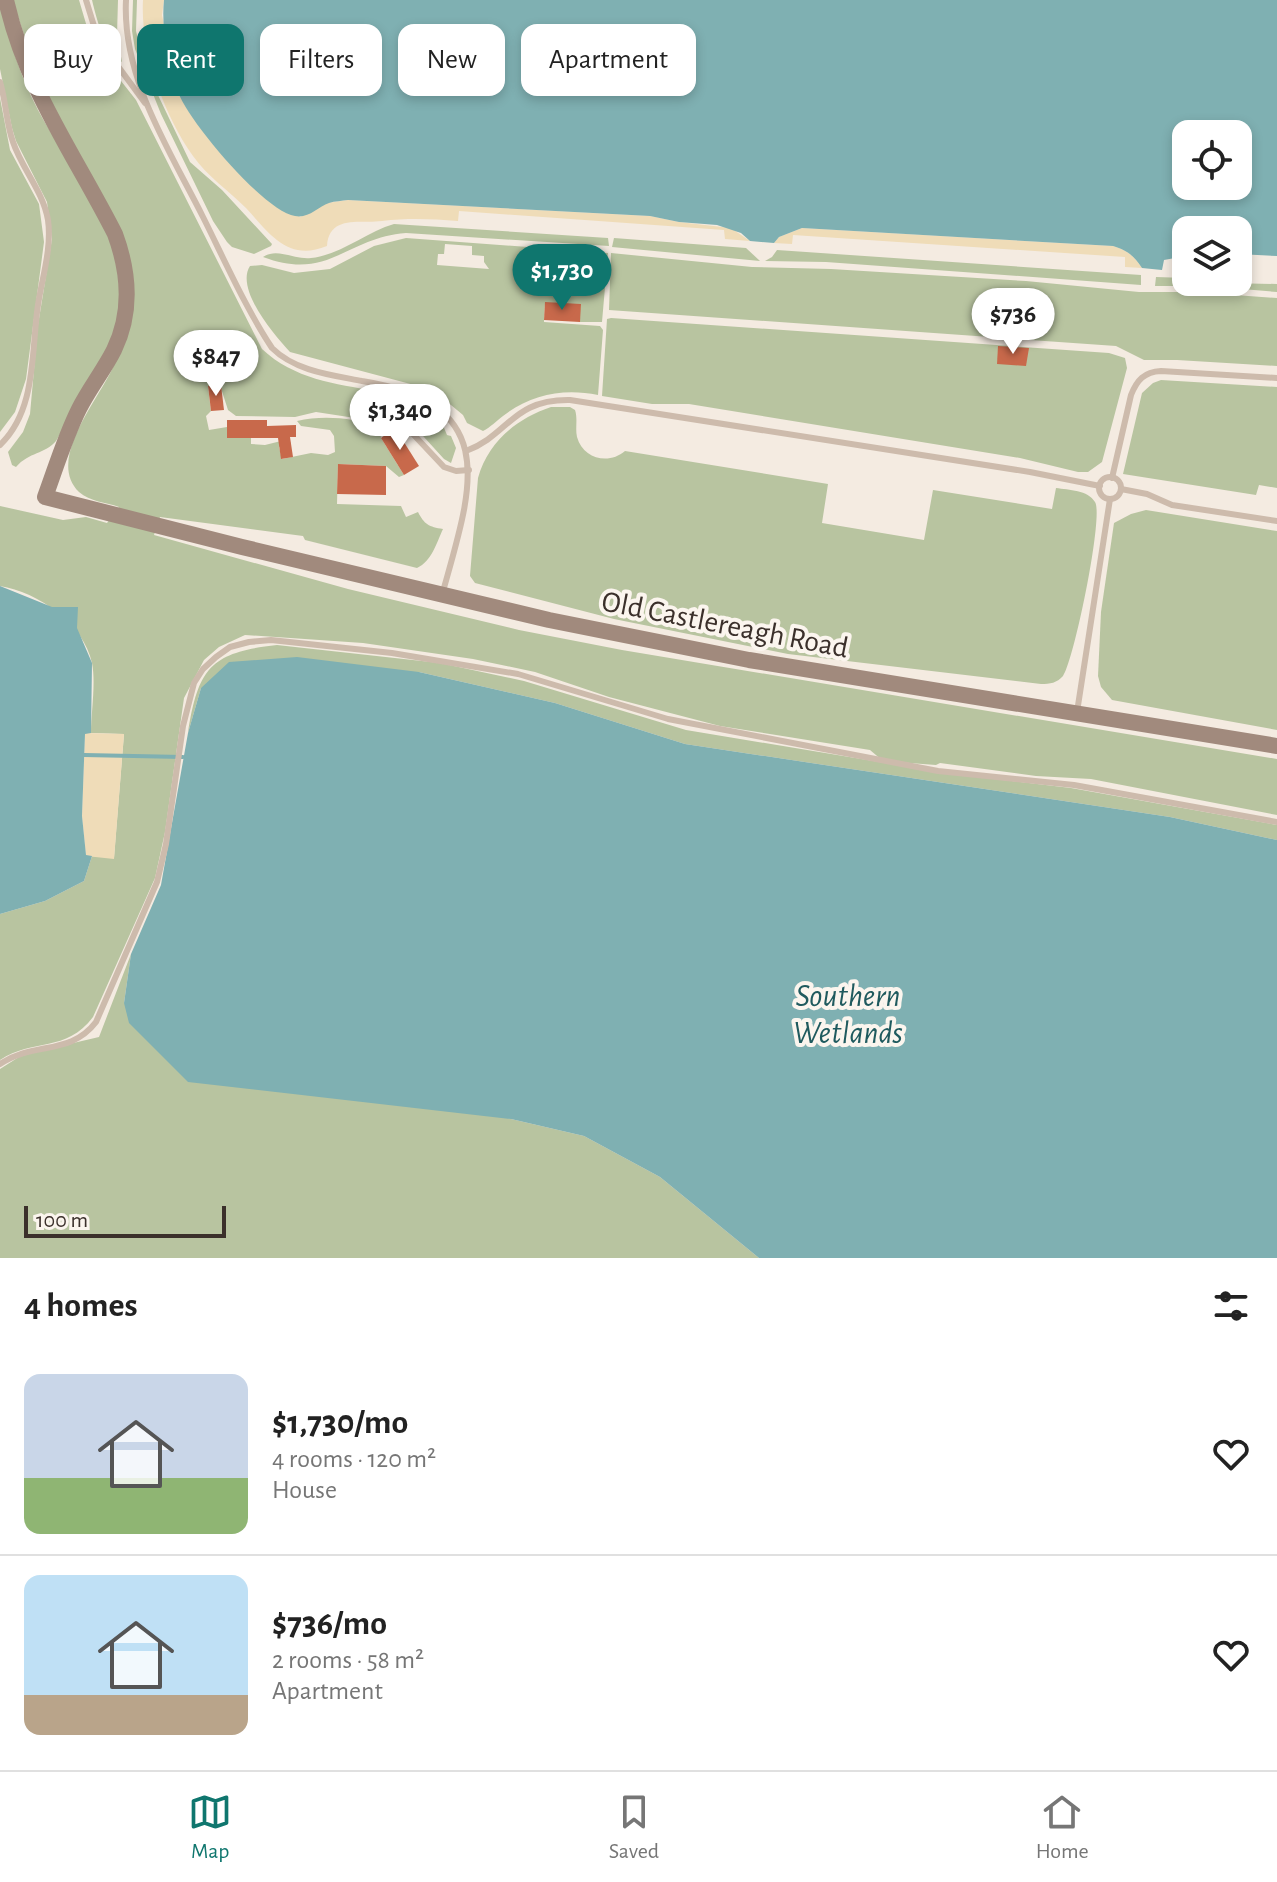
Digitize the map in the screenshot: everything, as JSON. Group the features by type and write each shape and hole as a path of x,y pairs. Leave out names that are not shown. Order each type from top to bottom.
{"street":[{"name":"Old Castlereagh Road","path":"6,0 11,24 32,83 108,220 120,246 125,268 126,303 119,337 76,416 45,497 549,620 749,660 1277,746"}],"lane":[{"path":"86,0 98,39 151,112"},
{"path":"126,0 128,48 151,112 272,348 286,360 309,369 397,387 421,397 442,412 457,429 466,451 469,470 464,514 442,595"},
{"path":"0,82 11,138 43,204 48,222 30,381 20,416 0,445"},
{"path":"1112,478 1131,395 1137,382 1147,374 1173,371 1277,378"},
{"path":"397,387 393,407 397,417 444,467 456,471 469,470"},
{"path":"466,451 481,445 524,410 555,400 570,400 999,467 1100,486"},
{"path":"1112,478 1118,481 1121,489 1118,495 1110,499 1103,496 1100,486 1104,480 1112,478"},
{"path":"1121,489 1147,494 1172,505 1277,521"},
{"path":"1077,712 1110,499"},
{"path":"0,1064 24,1052 67,1044 85,1036 96,1022 157,882 166,844 183,726 194,683 216,657 230,647 249,642 271,640 392,653 518,674 668,719 938,771 1074,785 1277,822"}],"green space":[{"path":"13,0 79,0 86,24 24,24 24,34"},
{"path":"92,0 118,0 117,24 99,24"},
{"path":"133,0 137,0 137,54 132,31"},
{"path":"0,2 24,77 24,96 32,96 97,211 117,266 120,294 112,337 99,368 73,413 52,445 26,458 16,467 12,465 8,452 23,432 30,414 38,325 52,239 47,202 16,141 0,69"},
{"path":"121,81 136,100 262,349 301,374 376,391 385,399 390,421 316,412 295,417 236,416 228,410 220,385 208,387 211,411 206,416 209,430 227,427 227,438 251,438 251,444 265,445 289,439 291,444 279,447 282,459 335,452 334,436 330,430 301,426 297,421 338,418 379,426 381,438 404,475 399,477 386,466 338,464 337,504 401,506 406,517 418,512 428,524 443,529 430,557 417,568 305,540 303,536 160,517 154,535 348,589 519,630 622,650 1277,759 1277,815 1091,779 1036,776 940,763 883,761 870,750 720,726 609,697 535,672 473,659 363,643 245,635 219,647 204,660 184,698 165,832 155,878 93,1017 72,1036 12,1053 0,1060 0,914 45,901 84,881 92,856 114,858 124,734 91,733 93,671 80,635 44,603 15,589 0,586 0,506 63,520 86,517 107,523 119,507 93,500 79,492 70,478 68,463 79,428 114,365 133,294 128,274 47,96 121,96"},
{"path":"154,96 158,96 190,162 222,190 271,246 254,254 232,247 227,242 213,221"},
{"path":"0,98 10,150 39,204 44,242 26,379 15,412 0,432"},
{"path":"394,224 608,238 609,246 406,233 386,236 337,256 305,264 263,257 274,253 305,258 322,256"},
{"path":"406,238 608,253 602,322 580,322 545,303 544,322 600,326 603,330 598,395 573,392 536,398 514,408 483,431 467,423 463,415 433,390 290,352 266,323 252,299 247,276 250,266 262,265 294,273 330,269 374,246","holes":["445,244 472,246 472,255 484,256 489,269 437,265 438,254 444,254"]},
{"path":"614,238 746,248 760,261 612,247"},
{"path":"777,250 1141,275 1141,285 826,262 765,261"},
{"path":"611,253 752,267 831,269 1172,292 1172,296 1277,298 1277,366 1144,360 1116,346 609,310"},
{"path":"1156,277 1172,278 1172,286 1155,286"},
{"path":"1252,283 1277,284 1277,292 1252,290"},
{"path":"607,319 1109,353 1125,358 1127,368 1102,462 1088,472 1078,472 1020,458 689,404 652,404 602,396"},
{"path":"1161,380 1277,387 1277,488 1259,485 1256,495 1123,474 1142,393"},
{"path":"414,403 432,413 442,423 447,435 451,436 456,448 451,463 403,414 402,404"},
{"path":"551,407 575,410 576,434 580,444 597,458 612,458 625,451 828,484 822,523 924,540 933,490 1052,509 1056,488 1088,495 1095,502 1097,513 1092,559 1080,618 1063,676 1053,683 1041,684 788,654 614,619 475,583 470,576 478,478 483,465 496,443 515,425"},
{"path":"1146,510 1277,531 1277,730 1112,700 1101,687 1098,676 1101,612 1114,523"},
{"path":"277,645 440,663 524,681 686,730 952,774 1071,788 1277,825 1277,840 1170,817 685,744 555,703 419,672 201,688 188,733 197,693 212,667 237,653"},
{"path":"131,954 124,1003 511,1119 584,1136 660,1177 759,1258 0,1258 0,1069 22,1055 99,1037"}],"sand":[{"path":"143,0 164,0 164,24 143,24"},
{"path":"162,96 180,96 226,160 300,217 327,203 348,200 650,216 731,228 750,241 725,239 724,230 459,211 458,221 411,219 347,223 333,229 327,246 313,250 291,248 272,236 205,170 182,140"},
{"path":"802,228 1113,246 1130,254 1142,268 1125,267 1125,257 793,235 792,244 774,243 779,237"},
{"path":"85,733 124,734 114,859 86,856 82,816"}],"water":[{"path":"164,0 1277,0 1277,256 1252,255 1252,216 1172,216 1172,259 1164,260 1162,270 1142,268 1130,254 1113,246 802,228 779,237 774,243 750,241 741,233 717,225 650,216 348,200 329,203 309,214 295,216 265,199 247,182 212,143 180,96 244,96 244,24 164,24"},
{"path":"0,586 52,607 78,607 77,628 92,663 91,733 85,734 82,816 86,855 92,856 84,881 45,901 0,914"},
{"name":"Southern Wetlands","path":"297,657 419,672 555,703 685,744 1170,817 1277,840 1277,1258 759,1258 660,1177 584,1136 511,1119 188,1082 129,1023 124,1003 131,954 161,885 188,733 201,688 229,662"}],"building":[{"path":"545,302 581,304 580,322 544,320"},
{"path":"998,346 1029,348 1026,366 997,364"},
{"path":"221,385 224,410 211,411 208,386"},
{"path":"227,420 267,420 267,426 296,425 296,437 290,437 293,457 281,459 278,438 227,438"},
{"path":"395,428 419,466 404,475 381,438"},
{"path":"338,464 386,466 386,495 337,494"}],"waterway":[{"path":"84,755 183,757"}]}
